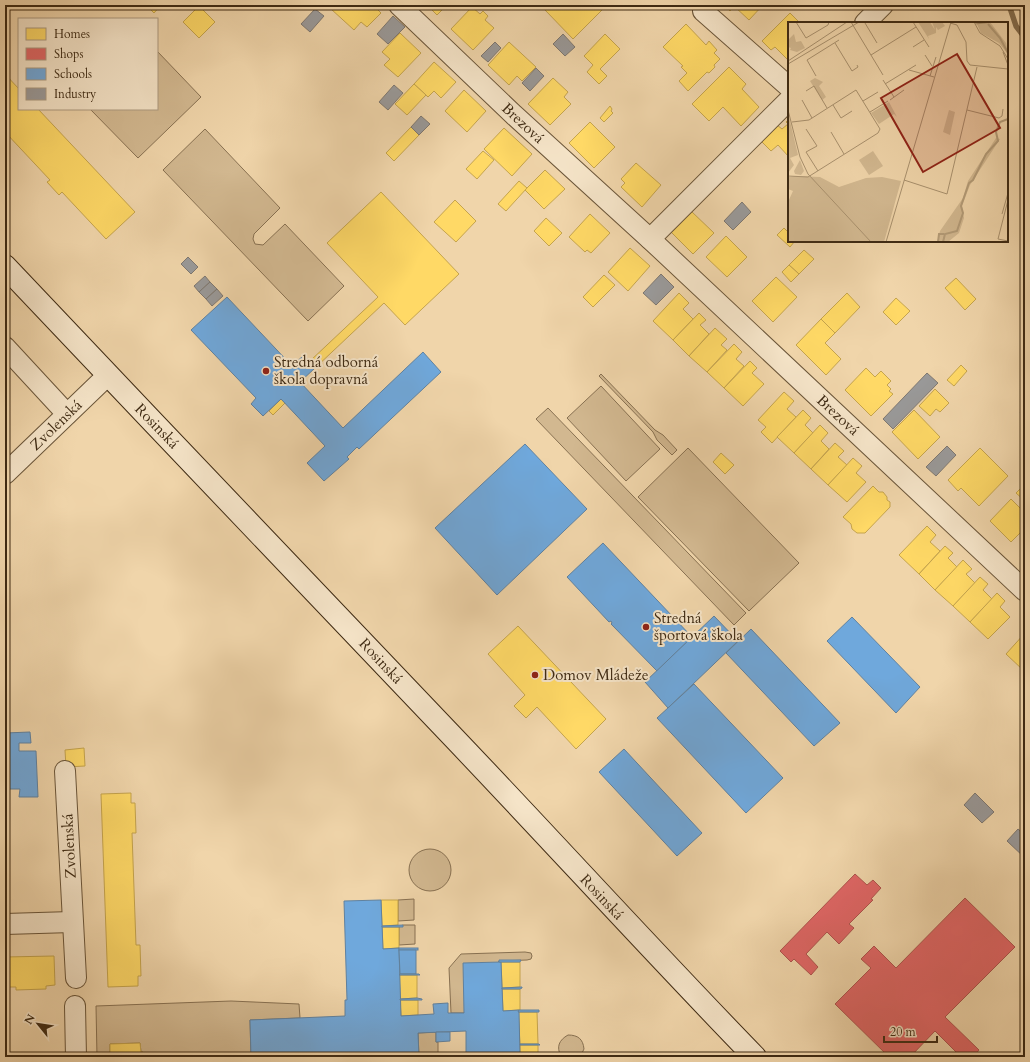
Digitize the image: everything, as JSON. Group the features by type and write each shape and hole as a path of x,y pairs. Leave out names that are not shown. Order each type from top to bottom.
{"street":[{"name":"Brezová","path":"399,5 514,115 650,239 1025,591"},
{"path":"866,22 883,5"},
{"path":"703,11 788,86"},
{"path":"650,239 788,101"},
{"name":"Rosinská","path":"5,266 455,739 654,953 754,1057"},
{"path":"5,347 67,414"},
{"name":"Zvolenská","path":"5,474 108,375"},
{"name":"Zvolenská","path":"65,771 76,978"},
{"path":"5,924 72,922"},
{"path":"75,1006 76,1057"}],"shaded area":[{"path":"158,52 201,97 138,158 91,110 158,110"},
{"path":"205,129 280,208 254,234 253,239 255,244 263,245 285,224 344,286 308,321 163,170"},
{"path":"601,374 655,430 663,435 677,450 672,455 657,440 653,432 599,376"},
{"path":"601,386 660,449 626,481 567,418"},
{"path":"548,408 746,613 734,625 536,419"},
{"path":"688,448 799,563 749,611 638,497"},
{"path":"430,849 445,855 451,870 445,885 430,891 415,885 409,870 415,855"},
{"path":"414,899 414,920 398,921 398,900"},
{"path":"403,925 415,925 415,944 399,945 399,927"},
{"path":"531,953 531,959 499,961 464,1013 451,1013 449,968 461,954"},
{"path":"231,1001 299,1004 300,1018 250,1020 251,1057 143,1057 140,1043 110,1044 110,1057 97,1057 96,1006"},
{"path":"436,1032 438,1057 419,1057 418,1033"},
{"path":"568,1035 575,1036 581,1040 584,1049 580,1057 561,1056 559,1053 559,1044 562,1039"}],"building: Homes":[{"path":"146,5 161,5 154,13"},
{"path":"335,5 373,5 381,13 367,27 361,22 354,30 331,9"},
{"path":"427,5 447,5 437,15"},
{"path":"550,5 597,5 602,10 573,39 545,10"},
{"path":"724,5 763,5 749,20 734,6 730,11"},
{"path":"199,6 215,22 199,38 183,22"},
{"path":"472,7 480,14 483,11 488,16 485,20 494,28 473,50 451,29"},
{"path":"790,13 799,22 788,22 788,60 775,47 771,50 762,41"},
{"path":"686,24 706,45 709,41 717,50 714,53 720,59 709,73 707,72 688,91 679,81 687,73 681,67 683,66 663,47"},
{"path":"400,33 421,53 398,77 384,65 390,59 382,52"},
{"path":"605,34 620,49 600,69 607,76 599,84 587,72 593,65 584,56"},
{"path":"509,42 536,67 522,81 517,76 509,85 488,65"},
{"path":"434,62 456,82 441,98 434,91 428,97 414,84"},
{"path":"729,67 746,84 742,89 759,107 741,126 723,107 709,121 692,104"},
{"path":"5,74 18,88 18,110 39,110 135,212 106,239 62,192 59,195 47,182 50,180 5,132"},
{"path":"553,78 568,92 564,97 571,104 550,125 528,104"},
{"path":"414,84 426,95 407,115 395,104"},
{"path":"464,90 486,111 467,132 445,111"},
{"path":"610,106 613,113 604,122 600,118"},
{"path":"590,122 615,147 594,168 569,143"},
{"path":"788,124 788,156 778,145 771,151 761,141 777,125 782,129"},
{"path":"411,127 419,135 394,161 386,153"},
{"path":"504,128 532,154 512,176 484,149"},
{"path":"483,151 494,160 477,179 466,169"},
{"path":"636,163 661,185 642,207 621,187 625,183 621,179"},
{"path":"545,170 565,189 544,209 525,190"},
{"path":"519,181 527,188 506,211 498,204"},
{"path":"381,192 459,274 405,325 384,303 315,368 310,361 378,297 327,243"},
{"path":"455,200 476,221 456,242 434,222"},
{"path":"691,211 714,233 693,254 671,232"},
{"path":"590,214 610,233 591,253 587,250 585,252 569,237"},
{"path":"546,218 562,233 549,246 534,231"},
{"path":"784,228 788,232 788,242 794,242 790,247 777,235"},
{"path":"726,236 747,257 727,277 706,257"},
{"path":"630,248 650,266 628,291 608,272"},
{"path":"804,250 814,259 799,274 789,265"},
{"path":"789,265 799,274 791,282 782,272"},
{"path":"604,275 615,285 593,307 583,297"},
{"path":"776,277 797,297 773,322 752,301"},
{"path":"956,278 976,299 965,310 945,288"},
{"path":"679,293 689,303 683,309 693,319 673,340 653,321"},
{"path":"847,293 860,307 835,333 821,319"},
{"path":"896,298 910,311 896,325 883,312"},
{"path":"699,313 706,320 700,325 709,334 689,356 673,340"},
{"path":"821,319 835,333 825,343 841,359 826,375 796,345"},
{"path":"715,328 727,339 721,345 727,350 707,372 689,356"},
{"path":"734,344 742,352 736,359 744,366 724,388 707,372"},
{"path":"750,361 757,368 752,373 764,384 743,406 724,388"},
{"path":"961,365 967,371 954,386 947,380"},
{"path":"866,368 875,377 881,371 891,381 887,385 891,389 889,391 893,394 871,416 845,390"},
{"path":"935,389 949,403 940,412 936,409 930,416 919,406"},
{"path":"784,392 794,401 787,409 796,417 772,443 761,432 766,427 758,420"},
{"path":"281,399 285,403 273,415 269,411"},
{"path":"803,410 811,418 805,425 813,433 794,453 777,437"},
{"path":"914,410 940,437 918,459 892,432"},
{"path":"820,425 828,433 821,441 829,449 811,469 794,453"},
{"path":"835,443 844,451 838,457 847,465 828,485 811,469"},
{"path":"980,448 1008,476 979,506 961,488 958,491 948,480"},
{"path":"721,453 734,465 725,474 713,462"},
{"path":"853,458 862,466 856,473 866,482 847,502 828,485"},
{"path":"1025,484 1025,501 1016,493"},
{"path":"873,486 879,492 883,492 887,497 887,500 890,502 890,507 865,533 857,533 852,529 851,524 843,517"},
{"path":"1011,499 1025,513 1025,536 1021,532 1011,542 990,521"},
{"path":"927,526 936,535 930,542 940,551 919,574 899,555"},
{"path":"945,546 953,553 948,558 957,567 935,590 919,574"},
{"path":"963,560 972,569 966,574 975,583 953,606 935,590"},
{"path":"980,577 988,584 983,590 992,599 970,622 953,606"},
{"path":"997,593 1005,601 1000,607 1010,617 988,639 970,622"},
{"name":"Domov Mládeže","path":"518,626 606,719 576,749 537,707 526,718 514,706 525,695 488,654"},
{"path":"1025,633 1025,669 1023,670 1006,654"},
{"path":"84,748 85,766 66,767 65,750"},
{"path":"131,793 131,803 135,803 136,833 132,833 136,945 140,945 141,976 138,976 138,986 108,987 101,794"},
{"path":"381,900 398,900 398,925 382,926"},
{"path":"382,927 399,927 399,948 383,949"},
{"path":"54,956 55,985 46,986 46,989 16,990 16,987 5,987 5,957"},
{"path":"501,962 520,962 520,987 502,988"},
{"path":"399,975 417,975 417,998 400,999"},
{"path":"502,989 520,989 520,1010 503,1011"},
{"path":"400,1000 418,1000 418,1015 401,1016"},
{"path":"518,1012 537,1012 538,1044 520,1044"},
{"path":"140,1043 143,1057 110,1057 110,1044"},
{"path":"520,1045 538,1045 538,1057 520,1057"}],"building: Shops":[{"path":"855,874 867,885 873,880 881,888 871,899 873,900 849,924 854,928 839,944 827,932 806,954 818,967 811,975 794,959 791,962 780,951"},
{"path":"965,898 1015,947 945,1017 979,1050 973,1057 961,1057 935,1031 910,1057 889,1057 835,1004 871,968 861,959 874,946 896,968"}],"building: Schools":[{"path":"227,297 292,366 304,355 315,368 300,382 343,428 423,352 441,372 359,449 357,447 347,457 349,459 324,481 307,463 325,446 281,399 263,416 251,404 256,398 191,330"},
{"path":"525,444 587,509 497,595 435,528"},
{"path":"603,543 692,637 657,671 611,624 611,621 609,622 567,577"},
{"path":"714,616 738,641 668,708 645,682"},
{"path":"852,617 920,687 896,713 827,641"},
{"path":"751,629 840,723 814,746 726,653"},
{"path":"694,684 783,778 746,813 657,718"},
{"path":"30,732 31,743 19,743 19,751 36,751 38,797 19,797 20,789 5,789 5,752 8,751 8,744 5,744 5,733"},
{"path":"624,749 702,833 677,856 599,772"},
{"path":"381,900 383,949 399,948 401,1016 434,1014 433,1004 448,1003 448,1013 464,1013 463,963 501,962 503,1011 519,1010 520,1057 466,1057 466,1031 418,1033 419,1057 251,1057 250,1020 345,1016 345,1000 347,1000 344,901"},
{"path":"403,925 403,927 382,927 382,926"},
{"path":"399,948 418,948 418,950 399,950"},
{"path":"399,950 416,950 416,974 400,974"},
{"path":"499,960 521,960 520,962 499,962"},
{"path":"419,974 420,975 399,975"},
{"path":"522,987 520,989 502,989 502,988"},
{"path":"417,998 422,1000 400,1000 400,999"},
{"path":"519,1010 539,1010 539,1012 518,1012"},
{"path":"436,1032 450,1032 450,1041 436,1042"},
{"path":"539,1044 540,1045 520,1045"}],"building: Industry":[{"path":"315,9 324,16 310,32 301,24"},
{"path":"393,16 405,27 388,44 377,34"},
{"path":"563,34 575,47 565,56 553,44"},
{"path":"495,42 501,48 488,62 481,56"},
{"path":"536,68 544,76 530,91 522,83"},
{"path":"394,85 403,93 388,110 379,102"},
{"path":"421,116 430,124 419,135 411,127"},
{"path":"742,202 751,212 733,230 724,221"},
{"path":"188,257 198,267 191,274 181,264"},
{"path":"661,274 674,287 656,305 643,293"},
{"path":"205,276 210,282 199,292 194,286"},
{"path":"210,282 217,289 206,299 199,292"},
{"path":"217,289 223,296 212,306 206,299"},
{"path":"927,373 938,383 893,429 883,419"},
{"path":"1025,407 1025,418 1020,413"},
{"path":"947,446 956,455 936,476 926,467"},
{"path":"975,793 994,812 982,823 964,805"},
{"path":"1018,829 1025,835 1025,858 1007,841"}],"waterway":[{"path":"1009,5 1016,26 1025,38"}],"place":[{"name":"Stredná odborná škola dopravná","path":"266,371"},
{"name":"Stredná športová škola","path":"646,627"},
{"name":"Domov Mládeže","path":"535,675"}]}
